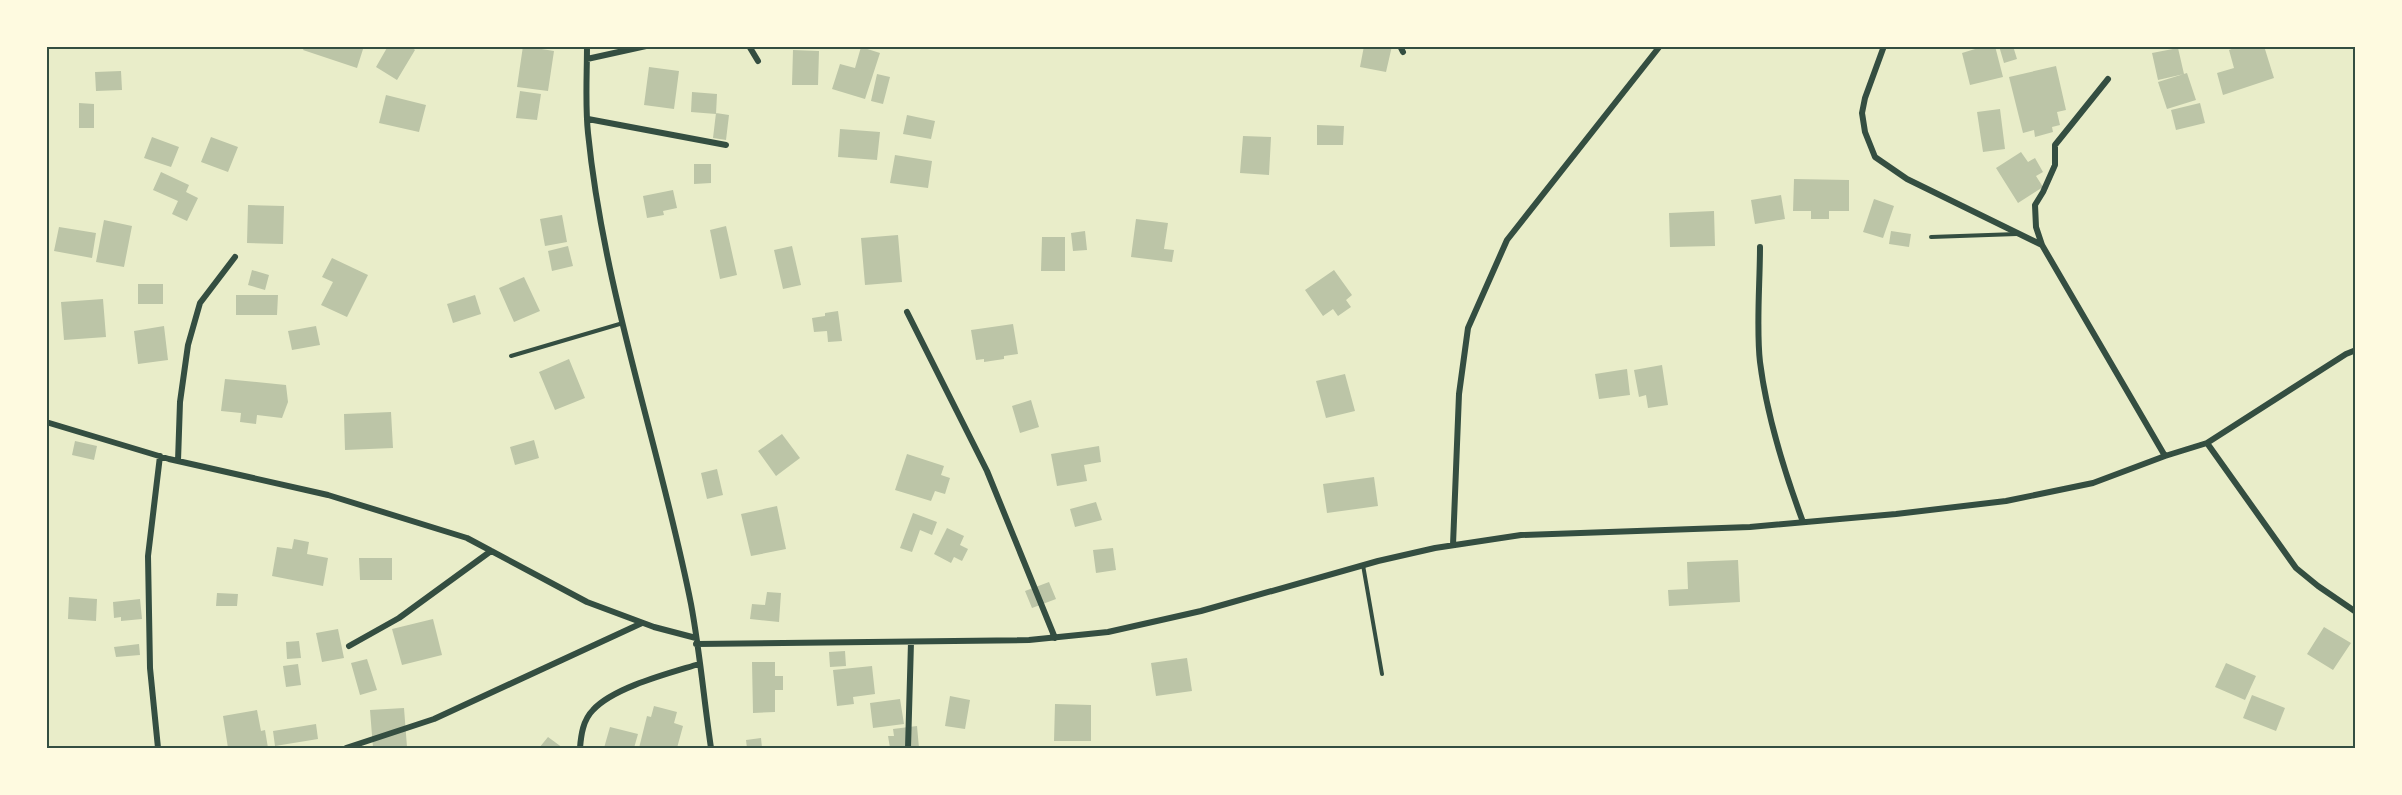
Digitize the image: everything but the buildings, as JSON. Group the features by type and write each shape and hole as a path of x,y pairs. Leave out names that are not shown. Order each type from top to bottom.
{"street":[{"path":"587,46 588,119 598,207 623,323 650,426 691,606 711,748"},
{"path":"587,59 646,46"},
{"path":"749,46 758,61"},
{"path":"1453,545 1459,394 1468,328 1507,240 1660,46"},
{"path":"1884,46 1865,98 1862,113 1865,132 1875,158 1907,179 2042,245"},
{"path":"2108,79 2055,145 2055,165 2035,205 2036,227 2042,245 2165,456"},
{"path":"588,119 726,145"},
{"path":"1760,247 1760,361 1771,421 1785,474 1803,522"},
{"path":"178,461 180,402 188,345 200,303 235,256"},
{"path":"907,312 987,471 1055,638"},
{"path":"46,422 178,461 328,495 467,538 587,602 696,641 1029,640 1108,632 1201,611 1363,565 1453,545 1521,535 1750,527 1896,514 2006,501 2093,483 2207,443 2355,350"},
{"path":"2207,443 2296,568 2355,612"},
{"path":"158,748 150,668 148,556 160,456"},
{"path":"349,646 399,618 491,551"},
{"path":"346,748 434,719 642,623"},
{"path":"908,748 911,642"},
{"path":"580,748 582,729 593,710 611,696 647,680 699,664"}],"lane":[{"path":"1930,237 2019,234"},
{"path":"511,356 623,323"},
{"path":"1363,565 1382,674"}]}
